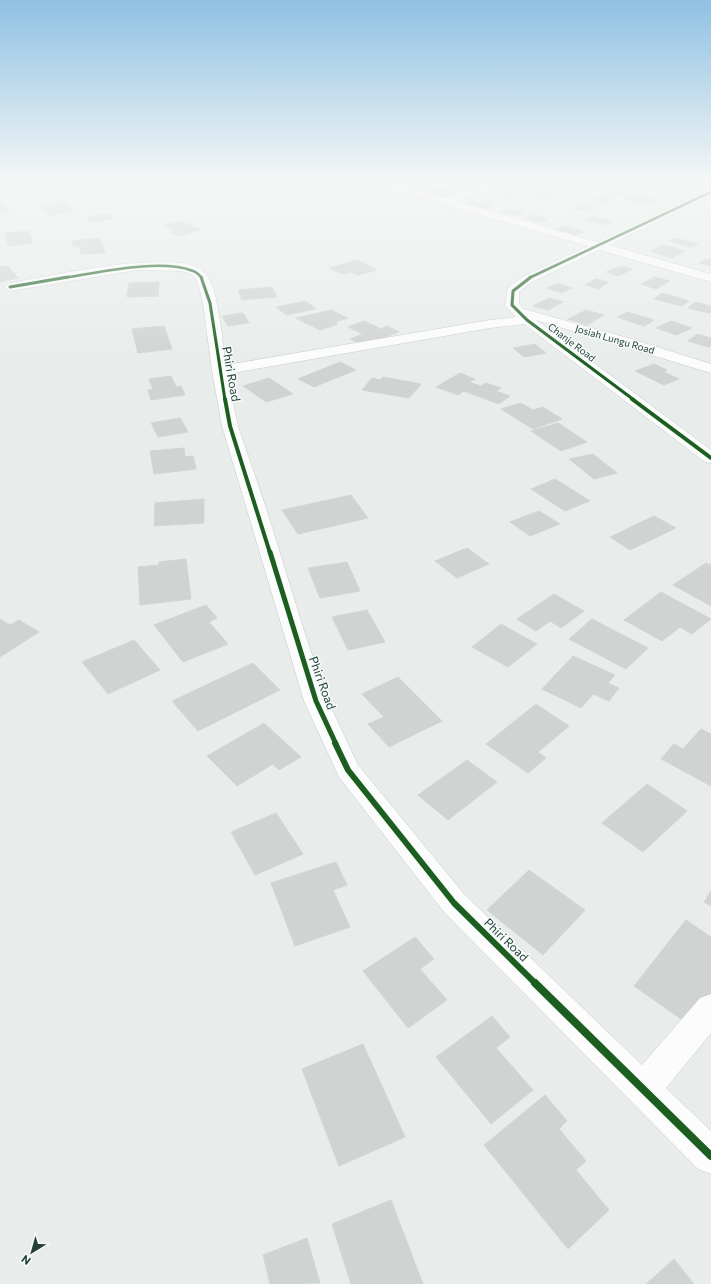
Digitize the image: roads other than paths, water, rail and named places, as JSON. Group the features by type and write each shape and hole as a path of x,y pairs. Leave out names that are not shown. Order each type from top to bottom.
{"street":[{"path":"582,241 711,278"},
{"path":"219,371 490,324 523,316 512,304 513,291 528,278 606,241"},
{"name":"Phiri Road","path":"10,287 138,266 169,266 195,271 203,279 210,303 219,371 230,426 258,511 294,634 316,701 348,770 454,903 711,1156"},
{"name":"Josiah Lungu Road","path":"523,316 630,343 711,369"},
{"name":"Chanje Road","path":"523,316 711,458"},
{"path":"644,1089 711,1009"}]}
